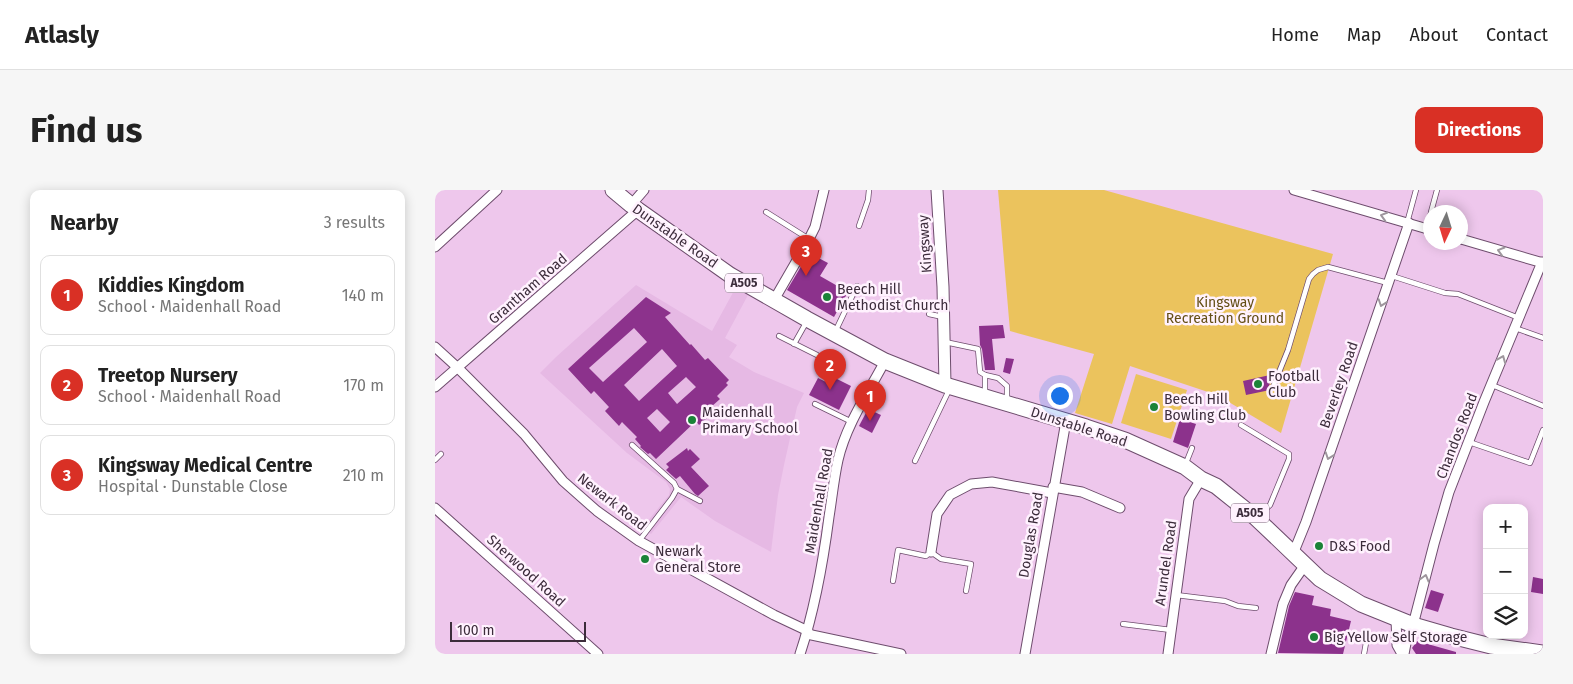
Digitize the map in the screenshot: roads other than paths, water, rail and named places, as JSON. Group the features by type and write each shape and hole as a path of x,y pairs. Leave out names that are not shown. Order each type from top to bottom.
{"main road":[{"name":"Dunstable Road","path":"613,190 635,208 731,275 885,361 947,386 1125,440 1185,467 1201,479 1216,486 1256,518 1320,579 1341,594 1361,604 1413,625 1491,646 1543,653"}],"street":[{"path":"435,247 497,190"},
{"name":"Grantham Road","path":"435,387 635,208 644,190"},
{"path":"774,300 815,227 824,190"},
{"name":"Kingsway","path":"937,190 947,386"},
{"path":"1294,190 1423,228"},
{"name":"Beverley Road","path":"1293,554 1306,522 1408,223"},
{"path":"1468,240 1543,263"},
{"name":"Chandos Road","path":"1403,654 1413,625 1447,500 1491,385 1543,263"},
{"name":"Newark Road","path":"435,347 524,434 563,481 597,511 639,541 773,615 808,632 901,654"},
{"name":"Maidenhall Road","path":"800,654 808,632 821,577 838,460 852,422 885,361"},
{"name":"Douglas Road","path":"1025,654 1066,421"},
{"name":"Arundel Road","path":"1168,654 1189,499 1201,479"},
{"path":"931,552 937,514 950,495 971,484 991,482 1082,492 1120,508"},
{"name":"Sherwood Road","path":"435,508 598,654"},
{"path":"1271,654 1283,604 1291,585 1305,565"},
{"path":"1396,619 1397,645 1403,654"}],"lane":[{"path":"859,226 868,200 869,190"},
{"path":"1408,223 1416,190"},
{"path":"1433,205 1437,190"},
{"path":"766,212 809,239"},
{"path":"1273,387 1287,350 1309,279 1313,274 1328,267 1445,293 1458,294 1519,318"},
{"path":"834,334 857,286"},
{"path":"929,314 944,318"},
{"path":"794,344 807,319"},
{"path":"1515,328 1543,338"},
{"path":"779,336 817,355"},
{"path":"945,342 978,349 980,372 998,378 1007,386 1007,404"},
{"path":"985,375 985,397"},
{"path":"1491,385 1543,406"},
{"path":"915,460 947,386"},
{"path":"815,404 852,422"},
{"path":"1241,425 1289,454 1289,459 1270,505 1256,518"},
{"path":"1469,442 1530,463 1543,430"},
{"path":"632,445 674,483 677,489 700,501"},
{"path":"1185,467 1192,448"},
{"path":"435,460 441,454"},
{"path":"639,541 677,489"},
{"path":"893,581 899,550 926,556 931,552 941,559 971,564 966,592"},
{"path":"1176,595 1225,601 1238,606 1256,608"},
{"path":"1123,624 1171,630"},
{"path":"1364,654 1368,632"}],"place":[{"name":"Kingsway Medical Centre","path":"806,276"},
{"name":"Beech Hill Methodist Church","path":"827,297"},
{"name":"Football Club","path":"1258,384"},
{"name":"Treetop Nursery","path":"830,390"},
{"name":"Beech Hill Bowling Club","path":"1154,407"},
{"name":"Maidenhall Primary School","path":"692,420"},
{"name":"Kiddies Kingdom","path":"870,421"},
{"name":"D&S Food","path":"1319,546"},
{"name":"Newark General Store","path":"645,559"},
{"name":"Big Yellow Self Storage","path":"1314,637"}],"park label":[{"name":"Kingsway Recreation Ground","path":"1225,310"}]}
